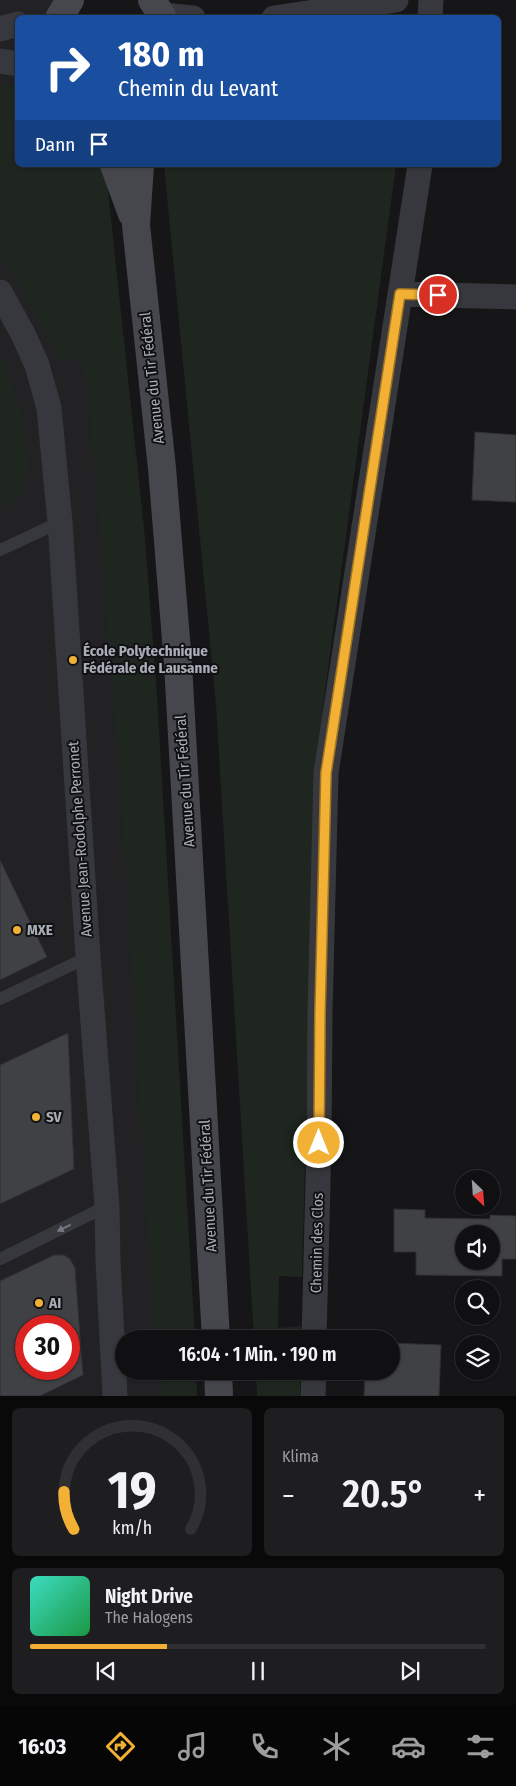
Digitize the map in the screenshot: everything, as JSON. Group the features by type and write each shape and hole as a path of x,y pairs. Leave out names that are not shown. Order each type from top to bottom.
{"main road":[{"name":"Avenue du Tir Fédéral","path":"115,167 136,225"},
{"name":"Avenue du Tir Fédéral","path":"140,167 136,225 162,468 178,664 215,1330"},
{"path":"218,1380 219,1396"}],"street":[{"path":"294,15 396,0"},
{"path":"430,15 431,0"},
{"path":"159,11 178,15"},
{"path":"0,29 15,25"},
{"path":"0,61 15,64"},
{"name":"Chemin des Clos","path":"314,1330 326,773 420,167"},
{"name":"Avenue Jean-Rodolphe Perronet","path":"0,292 30,350 49,408 60,522 88,957 108,1206 108,1261 115,1396"},
{"path":"400,294 516,297"},
{"path":"313,1396 314,1380"}],"lane":[{"path":"0,550 60,522"},
{"path":"0,999 88,957"},
{"path":"0,1259 108,1206"}],"shaded area":[{"name":"École Polytechnique Fédérale de Lausanne","path":"0,0 56,0 58,15 15,15 15,167 82,167 187,1330 115,1330 115,1380 190,1380 191,1396 0,1396"},
{"path":"0,85 15,86 15,167 103,167 107,181 145,538 157,696 194,1330 155,1330 151,1291 124,842 88,394 80,358 60,362 17,280 0,256"},
{"path":"164,167 396,167 323,706 310,973 302,1277 279,1276 278,1328 301,1326 301,1330 253,1330 216,705"},
{"path":"0,353 23,421 28,458 27,475 23,489 13,500 0,508"},
{"path":"160,1380 196,1380 197,1396 161,1396"},
{"path":"256,1380 300,1380 300,1396 257,1396"}],"building":[{"path":"475,432 516,435 516,502 472,500"},
{"name":"MXE","path":"0,860 47,957 0,980"},
{"name":"SV","path":"68,1033 74,1169 0,1204 0,1065"},
{"path":"394,1209 425,1210 425,1218 490,1219 490,1215 516,1216 516,1259 502,1259 502,1276 416,1275 416,1252 394,1252"},
{"name":"AI","path":"54,1255 64,1255 70,1259 75,1268 79,1315 15,1315 15,1380 73,1380 40,1396 0,1396 0,1281"},
{"name":"AI","path":"80,1335 83,1375 80,1376"},
{"path":"400,1343 441,1345 439,1396 364,1396 365,1380 400,1380"}],"place":[{"name":"École Polytechnique Fédérale de Lausanne","path":"73,660"},
{"name":"MXE","path":"17,930"},
{"name":"SV","path":"36,1117"},
{"name":"AI","path":"39,1303"}],"route":[{"path":"319,1143 326,773 400,294 438,295"}]}
